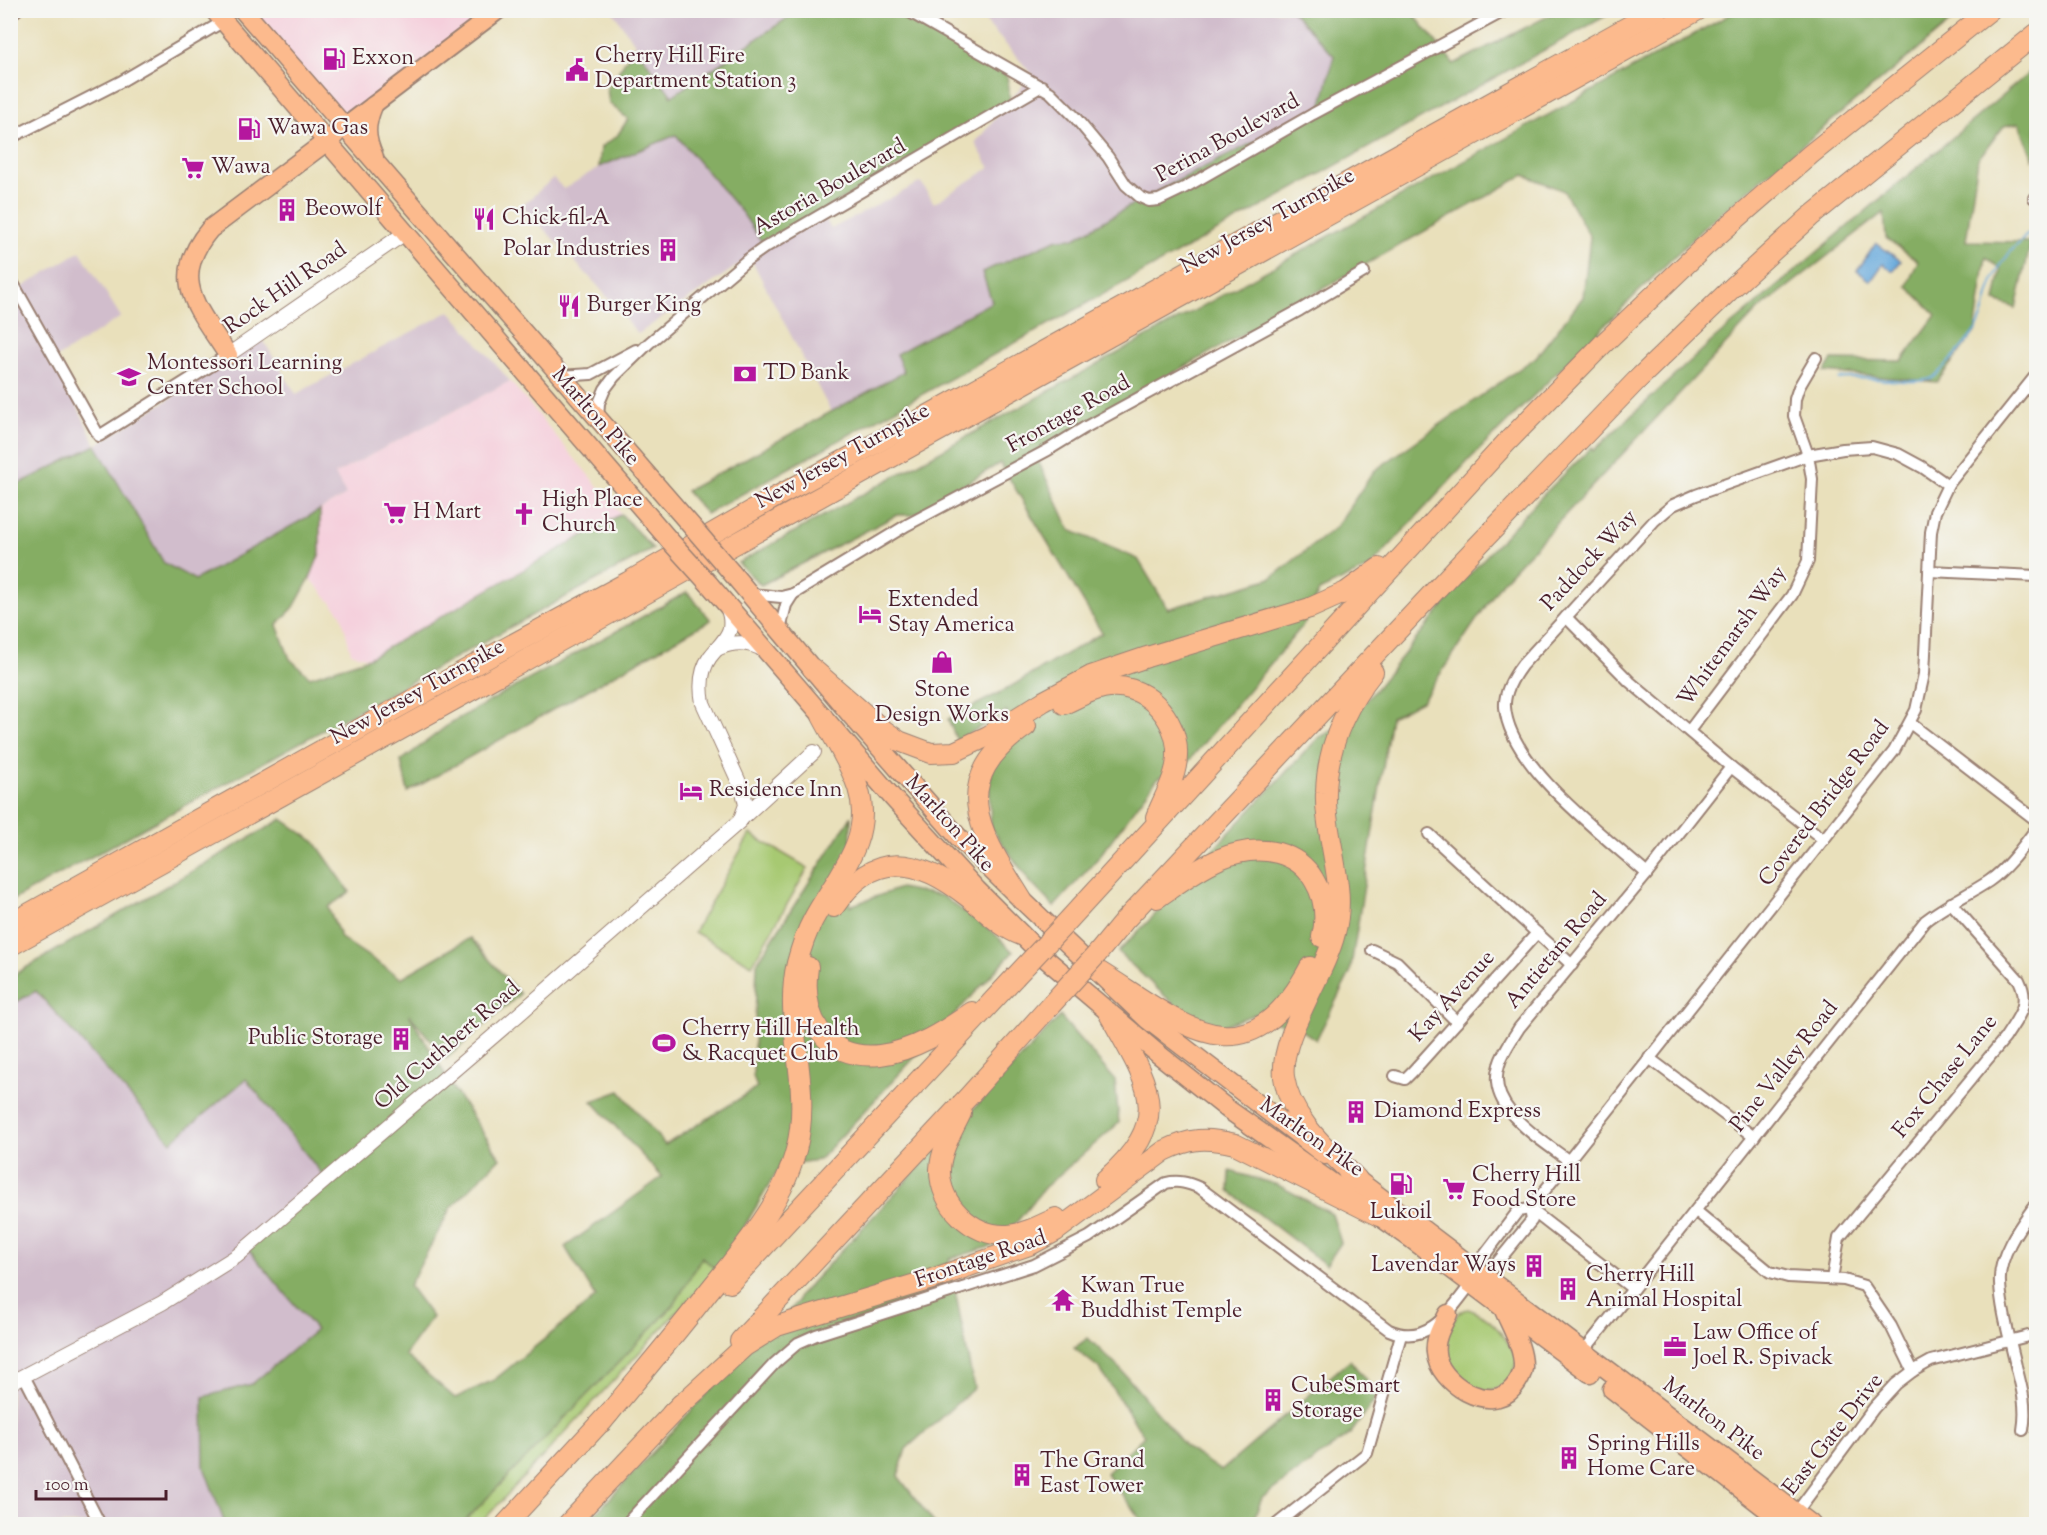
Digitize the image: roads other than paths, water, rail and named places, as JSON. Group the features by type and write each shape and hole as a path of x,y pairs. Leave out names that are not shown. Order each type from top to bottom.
{"highway":[{"name":"Marlton Pike","path":"243,10 960,839 1083,959 1098,963 1147,1018 1357,1179 1475,1279 1504,1308 1702,1458 1791,1519 1811,1524"},
{"name":"New Jersey Turnpike","path":"10,924 628,582 774,498 1658,10"},
{"name":"New Jersey Turnpike","path":"10,946 1698,10"},
{"path":"506,1524 1064,925 1506,443 1588,359 1704,247 1810,154 1990,10"},
{"name":"Marlton Pike","path":"219,16 892,798 1021,935 1108,1012 1221,1104 1379,1216 1583,1352 1791,1519"},
{"path":"568,1524 969,1096 1048,1008 1098,963 1125,920 1637,380 1777,246 1929,119 2037,34"},
{"path":"373,105 368,117 366,132 369,147 380,170"},
{"path":"228,355 193,300 189,285 189,272 199,243 210,229 344,128"},
{"path":"813,669 899,741 931,753 954,752 988,736 1044,701 1091,676 1310,608 1326,601 1358,584 1426,531"},
{"path":"1357,1179 1309,1129 1297,1112 1284,1079 1288,1043 1330,950 1339,913 1340,896 1327,817 1326,793 1330,760 1344,716 1364,684 1462,562"},
{"path":"1022,900 983,832 976,805 977,791 986,765 995,752 1012,735 1044,715 1086,693 1103,688 1125,687 1156,704 1166,714 1174,732 1178,758 1152,828"},
{"path":"602,1422 749,1240 778,1197 792,1168 800,1130 802,1106 793,996 796,971 808,929 857,846 862,817 858,788 822,716"},
{"path":"1098,963 1188,1026 1215,1035 1243,1035 1274,1015 1298,988 1317,954 1326,916 1320,890 1308,871 1282,854 1268,850 1251,850 1221,857 1206,865 1125,920"},
{"path":"1009,983 961,1020 922,1042 880,1055 847,1052 832,1045 822,1036 813,1019 806,988 808,968 815,943 828,916 843,893 869,872 888,866 909,866 935,875 956,887 995,919 1021,935"},
{"path":"969,1096 946,1145 940,1167 943,1191 948,1202 966,1221 993,1234 1017,1234 1055,1218 1096,1188 1121,1166 1133,1153 1146,1128 1149,1105 1142,1074 1108,1012"},
{"path":"672,1413 745,1346 777,1326 932,1279 1032,1244 1056,1231 1164,1151 1182,1142 1195,1139 1217,1139 1234,1144 1379,1216"},
{"path":"1448,1314 1436,1344 1437,1363 1441,1370 1468,1392 1483,1398 1498,1397 1509,1394 1519,1381 1523,1368 1521,1353 1504,1308"}],"main road":[{"path":"344,128 499,10"}],"street":[{"path":"10,14 17,10"},
{"name":"Perina Boulevard","path":"906,10 1042,86 1074,116 1108,157 1126,185 1140,197 1149,201 1159,200 1184,188 1312,114 1506,10"},
{"path":"10,138 120,82 219,16"},
{"name":"Astoria Boulevard","path":"598,418 599,403 614,377 650,343 764,248 1042,86"},
{"name":"Rock Hill Road","path":"10,278 99,436 228,355 405,233"},
{"name":"Frontage Road","path":"750,594 781,597 793,594 907,525 1047,450 1364,272"},
{"name":"Astoria Boulevard","path":"560,376 591,374 650,343"},
{"name":"Whitemarsh Way","path":"1689,731 1792,595 1808,561 1812,479 1808,455 1794,416 1795,399 1799,387 1816,358"},
{"name":"Covered Bridge Road","path":"1530,1209 1532,1220 1488,1274 1475,1279 1477,1265 1518,1211 1530,1209 1894,751 1916,710 1924,674 1931,532 1935,512 1948,485 2037,375"},
{"name":"Paddock Way","path":"1647,873 1556,793 1514,738 1507,720 1505,706 1513,678 1634,541 1673,505 1808,455 1872,447 1898,454 1948,485"},
{"path":"1929,571 2037,576"},
{"path":"780,629 786,605 793,594"},
{"path":"726,603 730,615 727,639 710,658 704,669 700,690 703,704 743,791 746,805 740,821"},
{"path":"1566,617 1630,682 1731,767 1824,840"},
{"path":"719,648 733,643 748,644 770,655"},
{"path":"1910,723 2037,820"},
{"name":"Old Cuthbert Road","path":"10,1383 162,1303 237,1256 518,1015 740,821 814,752"},
{"name":"Antietam Road","path":"1569,1161 1511,1116 1504,1104 1497,1078 1498,1067 1504,1052 1519,1028 1731,767"},
{"name":"Pine Valley Road","path":"1583,1352 1925,921 2000,872 2037,829"},
{"path":"1429,834 1572,965"},
{"name":"Fox Chase Lane","path":"1832,1280 1839,1238 2005,1038 2022,1011 2025,992 2019,980 1951,903"},
{"name":"Kay Avenue","path":"1395,1076 1405,1079 1537,933"},
{"path":"1372,950 1396,962 1457,1022"},
{"path":"1649,1058 1754,1137"},
{"name":"Frontage Road","path":"626,1524 775,1364 798,1343 816,1335 1034,1265 1089,1237 1166,1183 1186,1182 1200,1188 1389,1330 1401,1335"},
{"path":"2023,1430 2024,1397 2010,1340 2000,1282 2002,1265 2023,1222 2037,1204"},
{"path":"1530,1209 1633,1289"},
{"path":"1696,1211 1770,1272 1788,1276 1844,1280 1864,1287 1891,1326 1913,1371"},
{"path":"1276,1524 1367,1453 1401,1335 1416,1334 1428,1329 1448,1314 1475,1279"},
{"name":"East Gate Drive","path":"1791,1519 1874,1407 1896,1384 1913,1371 1931,1361 2037,1334"},
{"path":"24,1376 100,1524"}],"water":[{"path":"1876,243 1901,261 1893,271 1883,264 1871,281 1857,271"}],"waterway":[{"path":"1839,379 1915,381 1934,377 1976,330 1998,270 2015,247 2036,227"}],"place":[{"name":"Exxon","path":"334,59"},
{"name":"Cherry Hill Fire Department Station 3","path":"577,70"},
{"name":"Wawa Gas","path":"249,129"},
{"name":"Wawa","path":"193,168"},
{"name":"Beowolf","path":"287,210"},
{"name":"Chick-fil-A","path":"484,219"},
{"name":"Polar Industries","path":"668,250"},
{"name":"Burger King","path":"569,306"},
{"name":"TD Bank","path":"745,374"},
{"name":"Montessori Learning Center School","path":"129,377"},
{"name":"H Mart","path":"395,513"},
{"name":"High Place Church","path":"524,514"},
{"name":"Extended Stay America","path":"870,614"},
{"name":"Stone Design Works","path":"942,662"},
{"name":"Residence Inn","path":"691,791"},
{"name":"Public Storage","path":"401,1039"},
{"name":"Cherry Hill Health & Racquet Club","path":"664,1043"},
{"name":"Diamond Express","path":"1356,1112"},
{"name":"Lukoil","path":"1401,1184"},
{"name":"Cherry Hill Food Store","path":"1454,1189"},
{"name":"Lavendar Ways","path":"1534,1266"},
{"name":"Cherry Hill Animal Hospital","path":"1568,1289"},
{"name":"Kwan True Buddhist Temple","path":"1063,1300"},
{"name":"Law Office of Joel R. Spivack","path":"1675,1347"},
{"name":"CubeSmart Storage","path":"1273,1400"},
{"name":"Spring Hills Home Care","path":"1569,1458"},
{"name":"The Grand East Tower","path":"1022,1475"}]}
